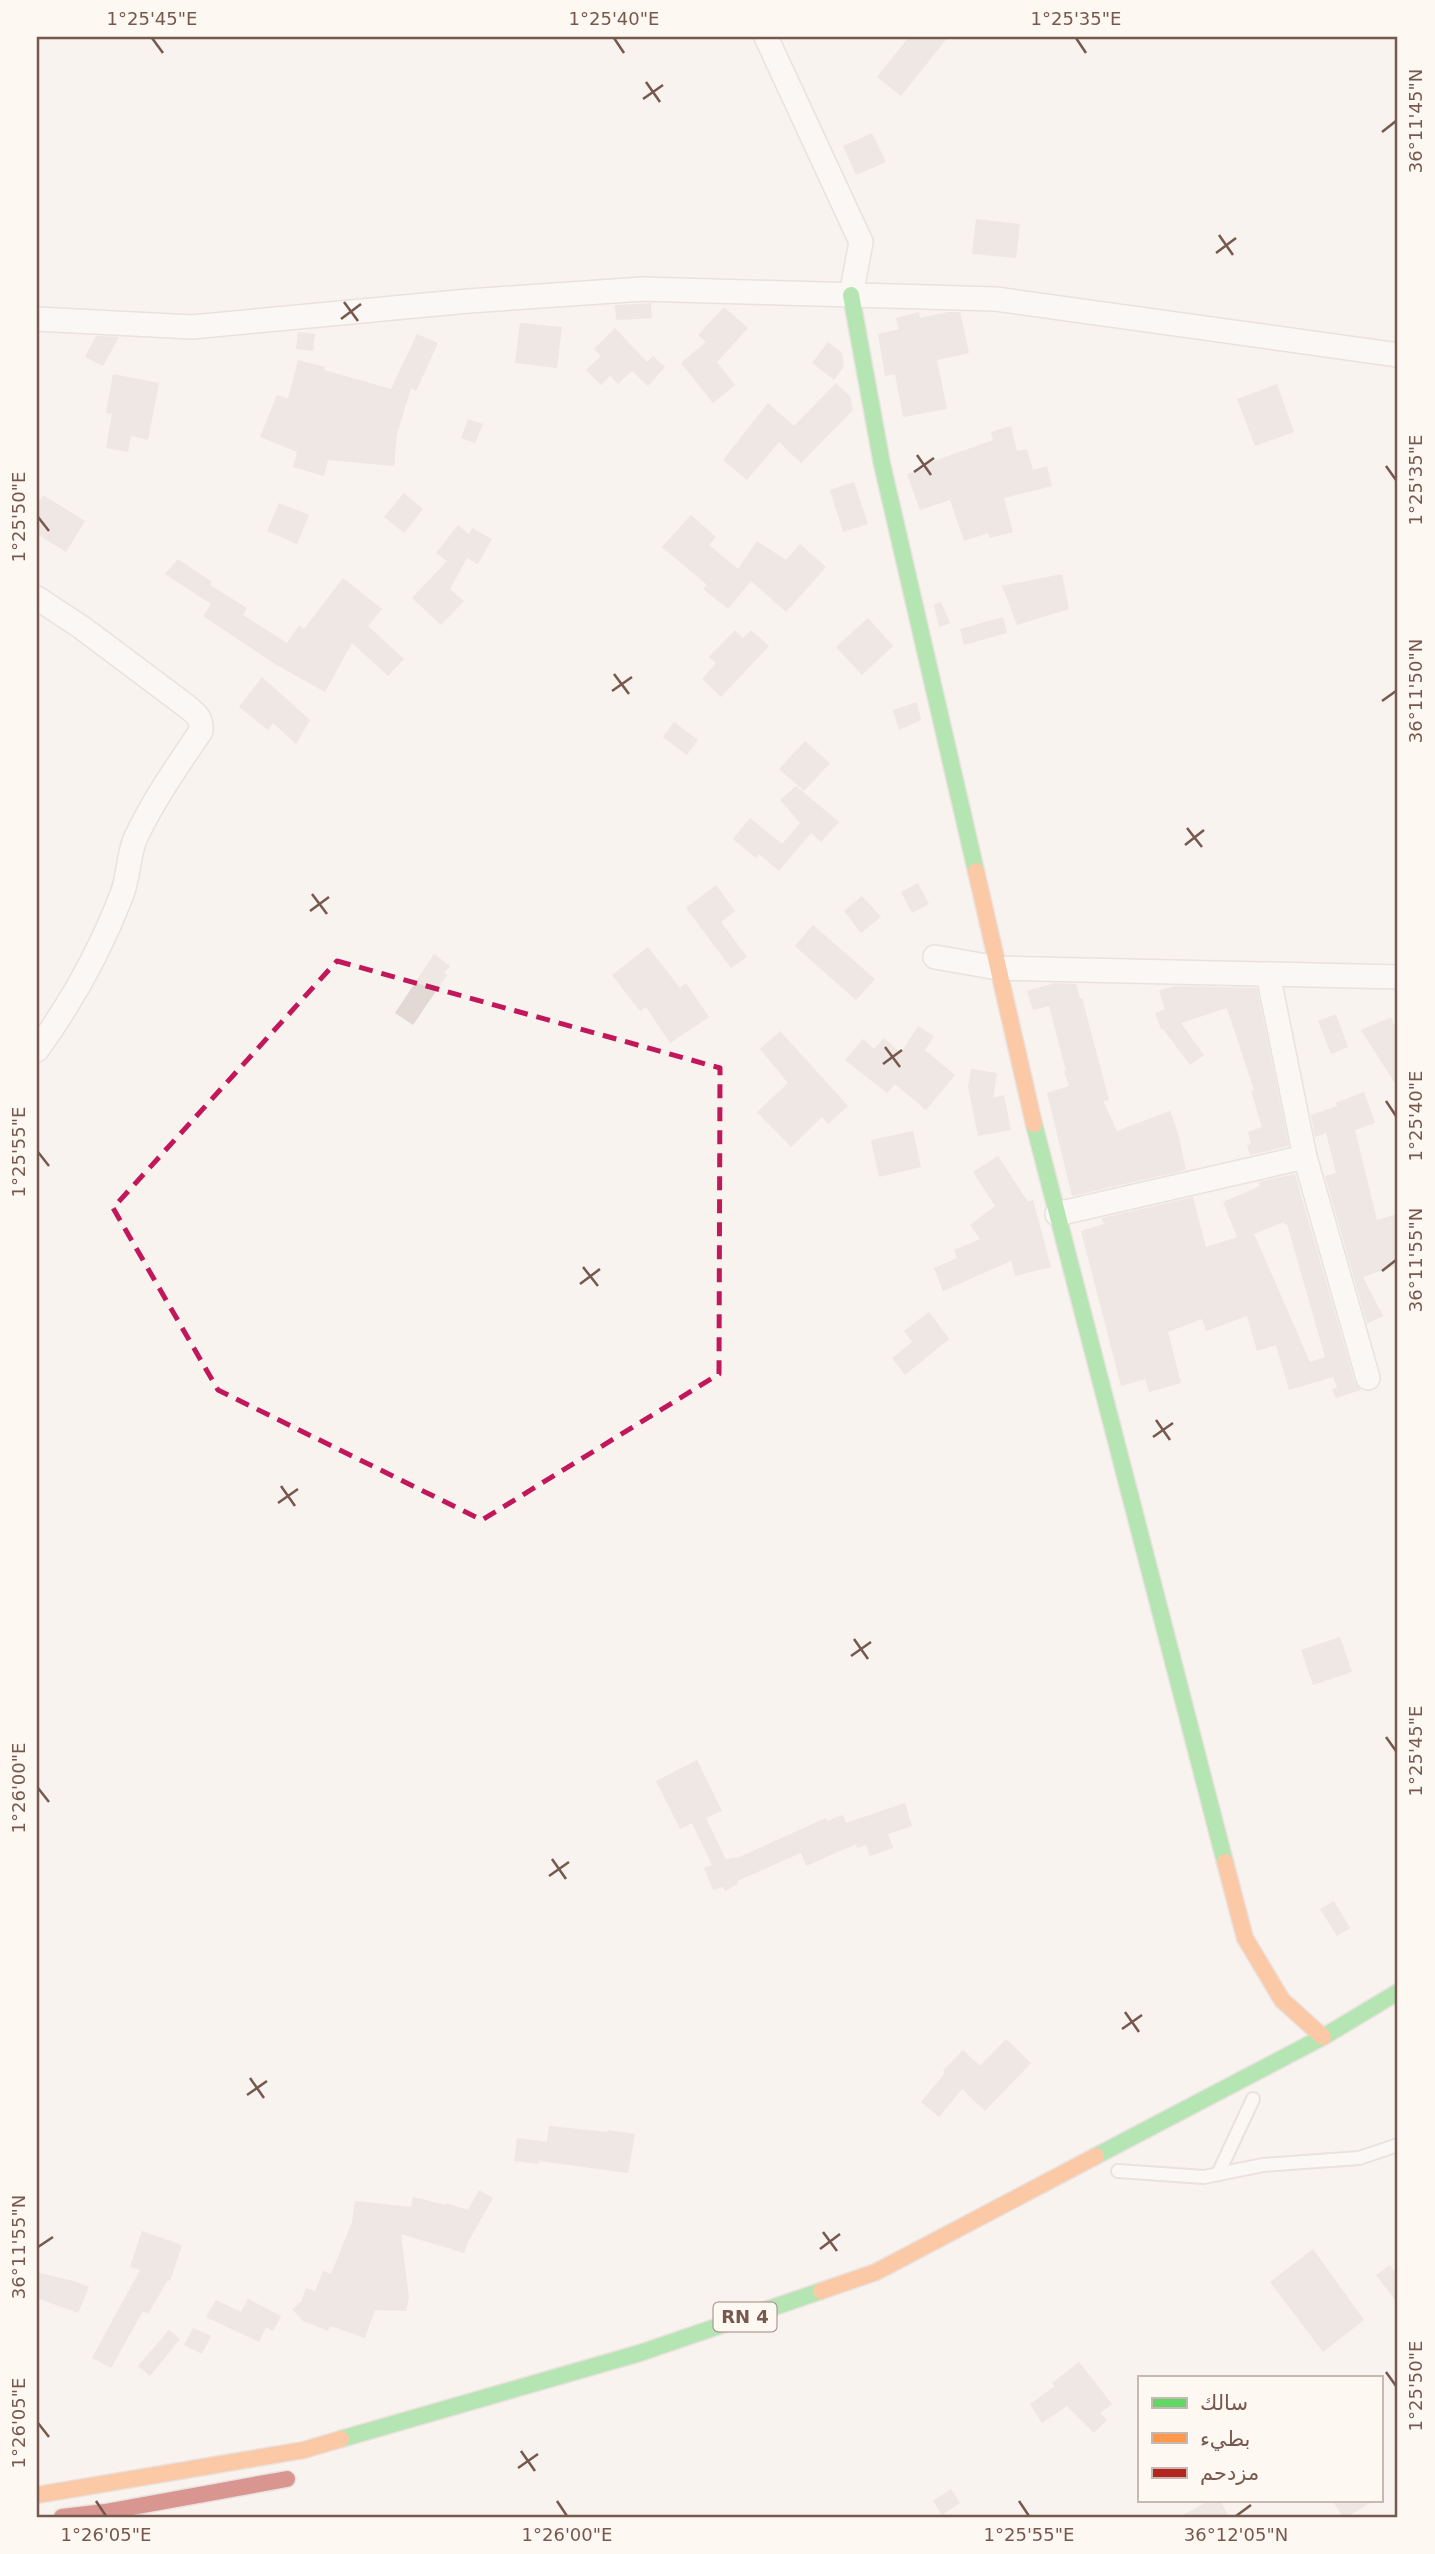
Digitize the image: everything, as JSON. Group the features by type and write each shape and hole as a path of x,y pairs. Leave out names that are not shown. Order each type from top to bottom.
{"main road":[{"path":"851,295 882,464 998,968 1057,1214 1245,1938 1282,2000 1323,2037"},
{"name":"RN 4","path":"37,2495 304,2449 640,2353 876,2272 1323,2037 1398,1992"},
{"path":"1228,2112 1259,2096"},
{"path":"1112,2174 1142,2158"},
{"path":"62,2517 105,2512 298,2477"}],"street":[{"path":"766,37 861,242 851,295"},
{"path":"37,319 192,327 468,301 643,289 996,299 1398,355"},
{"path":"37,598 81,627 185,705 199,717 201,731 164,786 135,840 124,892 105,934 61,1017 37,1050"},
{"path":"935,957 998,968 1398,977"},
{"path":"1268,974 1305,1157 1367,1378"},
{"path":"1057,1214 1305,1157"}],"lane":[{"path":"1218,2174 1259,2096"},
{"path":"1112,2174 1189,2177 1218,2174 1251,2166 1359,2158 1398,2145"}],"highlighted area":[{"path":"337,961 720,1068 719,1374 482,1520 218,1390 113,1208"}],"building":[{"path":"909,37 948,37 901,96 877,77"},
{"path":"872,133 886,162 856,175 843,146"},
{"path":"976,219 1020,224 1016,258 972,254"},
{"path":"651,303 652,318 616,320 615,305"},
{"path":"724,307 748,328 717,362 735,385 713,403 681,363 706,342 698,335"},
{"path":"919,312 920,318 960,312 969,353 937,360 947,409 903,417 895,374 885,376 878,334 899,329 896,318"},
{"path":"520,323 562,327 557,368 515,363"},
{"path":"615,328 647,362 653,356 665,367 648,386 632,371 618,384 610,376 601,385 586,370 601,356 594,349"},
{"path":"298,332 315,334 313,351 296,349"},
{"path":"417,334 438,343 416,391 411,388 397,434 394,466 328,460 324,476 293,467 297,452 260,437 277,395 288,399 298,360 391,389"},
{"path":"96,336 119,337 103,366 85,357"},
{"path":"828,342 842,353 844,366 834,380 812,363"},
{"path":"113,374 159,383 148,440 131,436 128,452 106,448 112,414 106,413"},
{"path":"836,383 850,396 853,410 801,463 779,442 747,480 723,460 768,403 794,426"},
{"path":"1277,384 1294,432 1255,446 1237,399"},
{"path":"468,419 483,424 475,443 461,438"},
{"path":"1011,426 1017,451 1027,449 1033,470 1047,466 1052,486 1004,498 1013,532 990,538 988,533 964,541 950,500 920,510 907,474 927,467 926,464 993,440 991,432"},
{"path":"854,482 868,524 843,532 830,490"},
{"path":"404,493 423,509 404,533 384,517"},
{"path":"43,495 85,521 66,552 37,534 37,505"},
{"path":"279,503 309,515 297,544 267,531"},
{"path":"691,515 716,537 709,545 738,569 757,541 786,560 800,544 826,567 786,612 751,581 728,609 703,589 707,585 662,547"},
{"path":"458,525 469,534 472,528 492,539 478,564 467,558 450,589 464,601 441,625 412,598 447,561 436,553"},
{"path":"178,559 212,582 210,585 247,608 243,615 287,643 299,625 304,629 343,578 382,609 368,626 404,659 388,676 352,643 325,692 275,664 203,616 211,604 165,574"},
{"path":"1062,574 1069,609 1017,625 1002,586"},
{"path":"941,602 950,623 939,627 934,605"},
{"path":"1003,617 1007,633 964,645 960,629"},
{"path":"868,618 893,646 862,675 836,647"},
{"path":"735,630 743,638 751,630 769,646 721,697 702,679 716,663 709,657"},
{"path":"262,677 310,720 296,744 273,723 268,730 239,707"},
{"path":"917,702 921,720 899,730 893,710"},
{"path":"674,722 698,740 687,755 663,737"},
{"path":"805,741 830,763 804,791 779,769"},
{"path":"796,786 839,822 821,842 811,833 779,871 759,854 756,858 733,839 750,818 782,844 800,823 780,800"},
{"path":"918,883 929,904 912,913 901,892"},
{"path":"716,885 735,911 721,922 747,957 731,968 686,908"},
{"path":"862,896 881,917 861,933 844,911"},
{"path":"813,925 875,979 856,1000 795,946"},
{"path":"648,947 680,988 686,983 709,1017 670,1043 646,1007 640,1011 612,975"},
{"path":"434,954 450,966 444,973 447,975 413,1025 395,1013"},
{"path":"1055,983 1076,984 1082,998 1109,1100 1103,1101 1117,1131 1170,1111 1186,1170 1072,1196 1047,1093 1069,1086 1066,1071 1049,1006 1033,1010 1027,991"},
{"path":"1174,986 1257,988 1289,1146 1250,1155 1247,1145 1251,1144 1248,1132 1262,1127 1251,1091 1254,1090 1227,1008 1181,1023 1204,1055 1190,1065 1161,1029 1155,1013 1165,1009 1159,991"},
{"path":"1336,1014 1348,1047 1331,1054 1318,1021"},
{"path":"1391,1017 1398,1034 1398,1088 1361,1030"},
{"path":"918,1026 934,1036 925,1050 955,1075 926,1110 895,1084 887,1093 845,1060 863,1039 874,1049 884,1038 901,1053"},
{"path":"780,1031 848,1106 828,1124 822,1117 791,1147 757,1112 788,1083 760,1049"},
{"path":"971,1069 997,1073 993,1098 1004,1095 1011,1130 978,1136 968,1087"},
{"path":"1364,1092 1375,1123 1355,1130 1377,1220 1398,1214 1398,1265 1363,1277 1383,1316 1367,1324 1325,1176 1336,1173 1326,1133 1315,1137 1311,1115"},
{"path":"913,1131 921,1167 879,1177 871,1140"},
{"path":"998,1156 1028,1202 1033,1200 1051,1267 1015,1276 1011,1261 943,1291 934,1268 957,1258 954,1250 980,1239 970,1225 995,1206 973,1172"},
{"path":"1295,1174 1355,1382 1361,1390 1336,1398 1332,1390 1337,1387 1333,1377 1289,1390 1276,1345 1257,1351 1247,1316 1206,1331 1202,1319 1168,1332 1181,1383 1149,1392 1145,1379 1121,1386 1081,1231 1104,1224 1102,1218 1193,1197 1206,1247 1237,1237 1223,1202 1260,1186 1259,1182","holes":["1284,1222 1287,1224 1325,1357 1310,1362 1254,1234"]},
{"path":"929,1312 949,1339 905,1375 892,1358 912,1342 904,1331"},
{"path":"1340,1637 1352,1672 1313,1685 1301,1650"},
{"path":"697,1760 722,1811 706,1818 726,1860 735,1859 826,1818 827,1821 843,1815 846,1823 905,1803 912,1826 888,1834 893,1848 870,1856 866,1845 857,1848 856,1844 806,1866 801,1853 737,1881 738,1884 725,1891 723,1887 713,1890 704,1868 712,1865 692,1823 680,1829 656,1781"},
{"path":"1334,1901 1350,1928 1337,1936 1320,1909"},
{"path":"1006,2039 1031,2063 985,2111 962,2089 939,2117 921,2102 945,2073 943,2071 963,2050 980,2066"},
{"path":"549,2126 635,2134 628,2173 539,2161 539,2164 514,2161 517,2138 547,2142"},
{"path":"479,2190 493,2198 464,2253 401,2234 409,2297 406,2311 375,2310 365,2338 330,2326 328,2331 303,2321 292,2309 301,2302 306,2288 315,2291 323,2271 331,2274 352,2222 355,2201 411,2207 413,2197 468,2210"},
{"path":"142,2231 182,2245 170,2281 168,2280 148,2314 143,2311 111,2368 92,2358 140,2270 130,2267"},
{"path":"1313,2249 1364,2320 1323,2352 1270,2282"},
{"path":"1390,2265 1398,2276 1398,2304 1376,2275"},
{"path":"37,2272 89,2287 78,2313 37,2298"},
{"path":"248,2299 281,2316 273,2331 266,2327 259,2342 206,2317 216,2300 241,2312"},
{"path":"193,2328 211,2336 202,2354 184,2345"},
{"path":"169,2330 180,2339 150,2376 138,2366"},
{"path":"1079,2362 1112,2404 1100,2413 1107,2420 1094,2433 1067,2406 1042,2423 1030,2404 1055,2386 1052,2383"},
{"path":"951,2489 960,2503 942,2515 933,2501"},
{"path":"1207,2502 1221,2502 1229,2517 1179,2517"},
{"path":"1333,2502 1372,2502 1347,2517 1343,2517"}],"traffic: fast":[{"path":"851,295 882,464 976,871"},
{"path":"1034,1124 1225,1862"},
{"path":"1096,2156 1323,2037 1398,1992"},
{"path":"341,2439 640,2353 821,2291"}],"traffic: slow":[{"path":"976,871 1034,1124"},
{"path":"1225,1862 1245,1938 1282,2000 1323,2037"},
{"path":"821,2291 876,2272 1096,2156"},
{"path":"37,2495 304,2450 341,2439"}],"traffic: jam":[{"path":"62,2517 105,2512 287,2479"}]}
